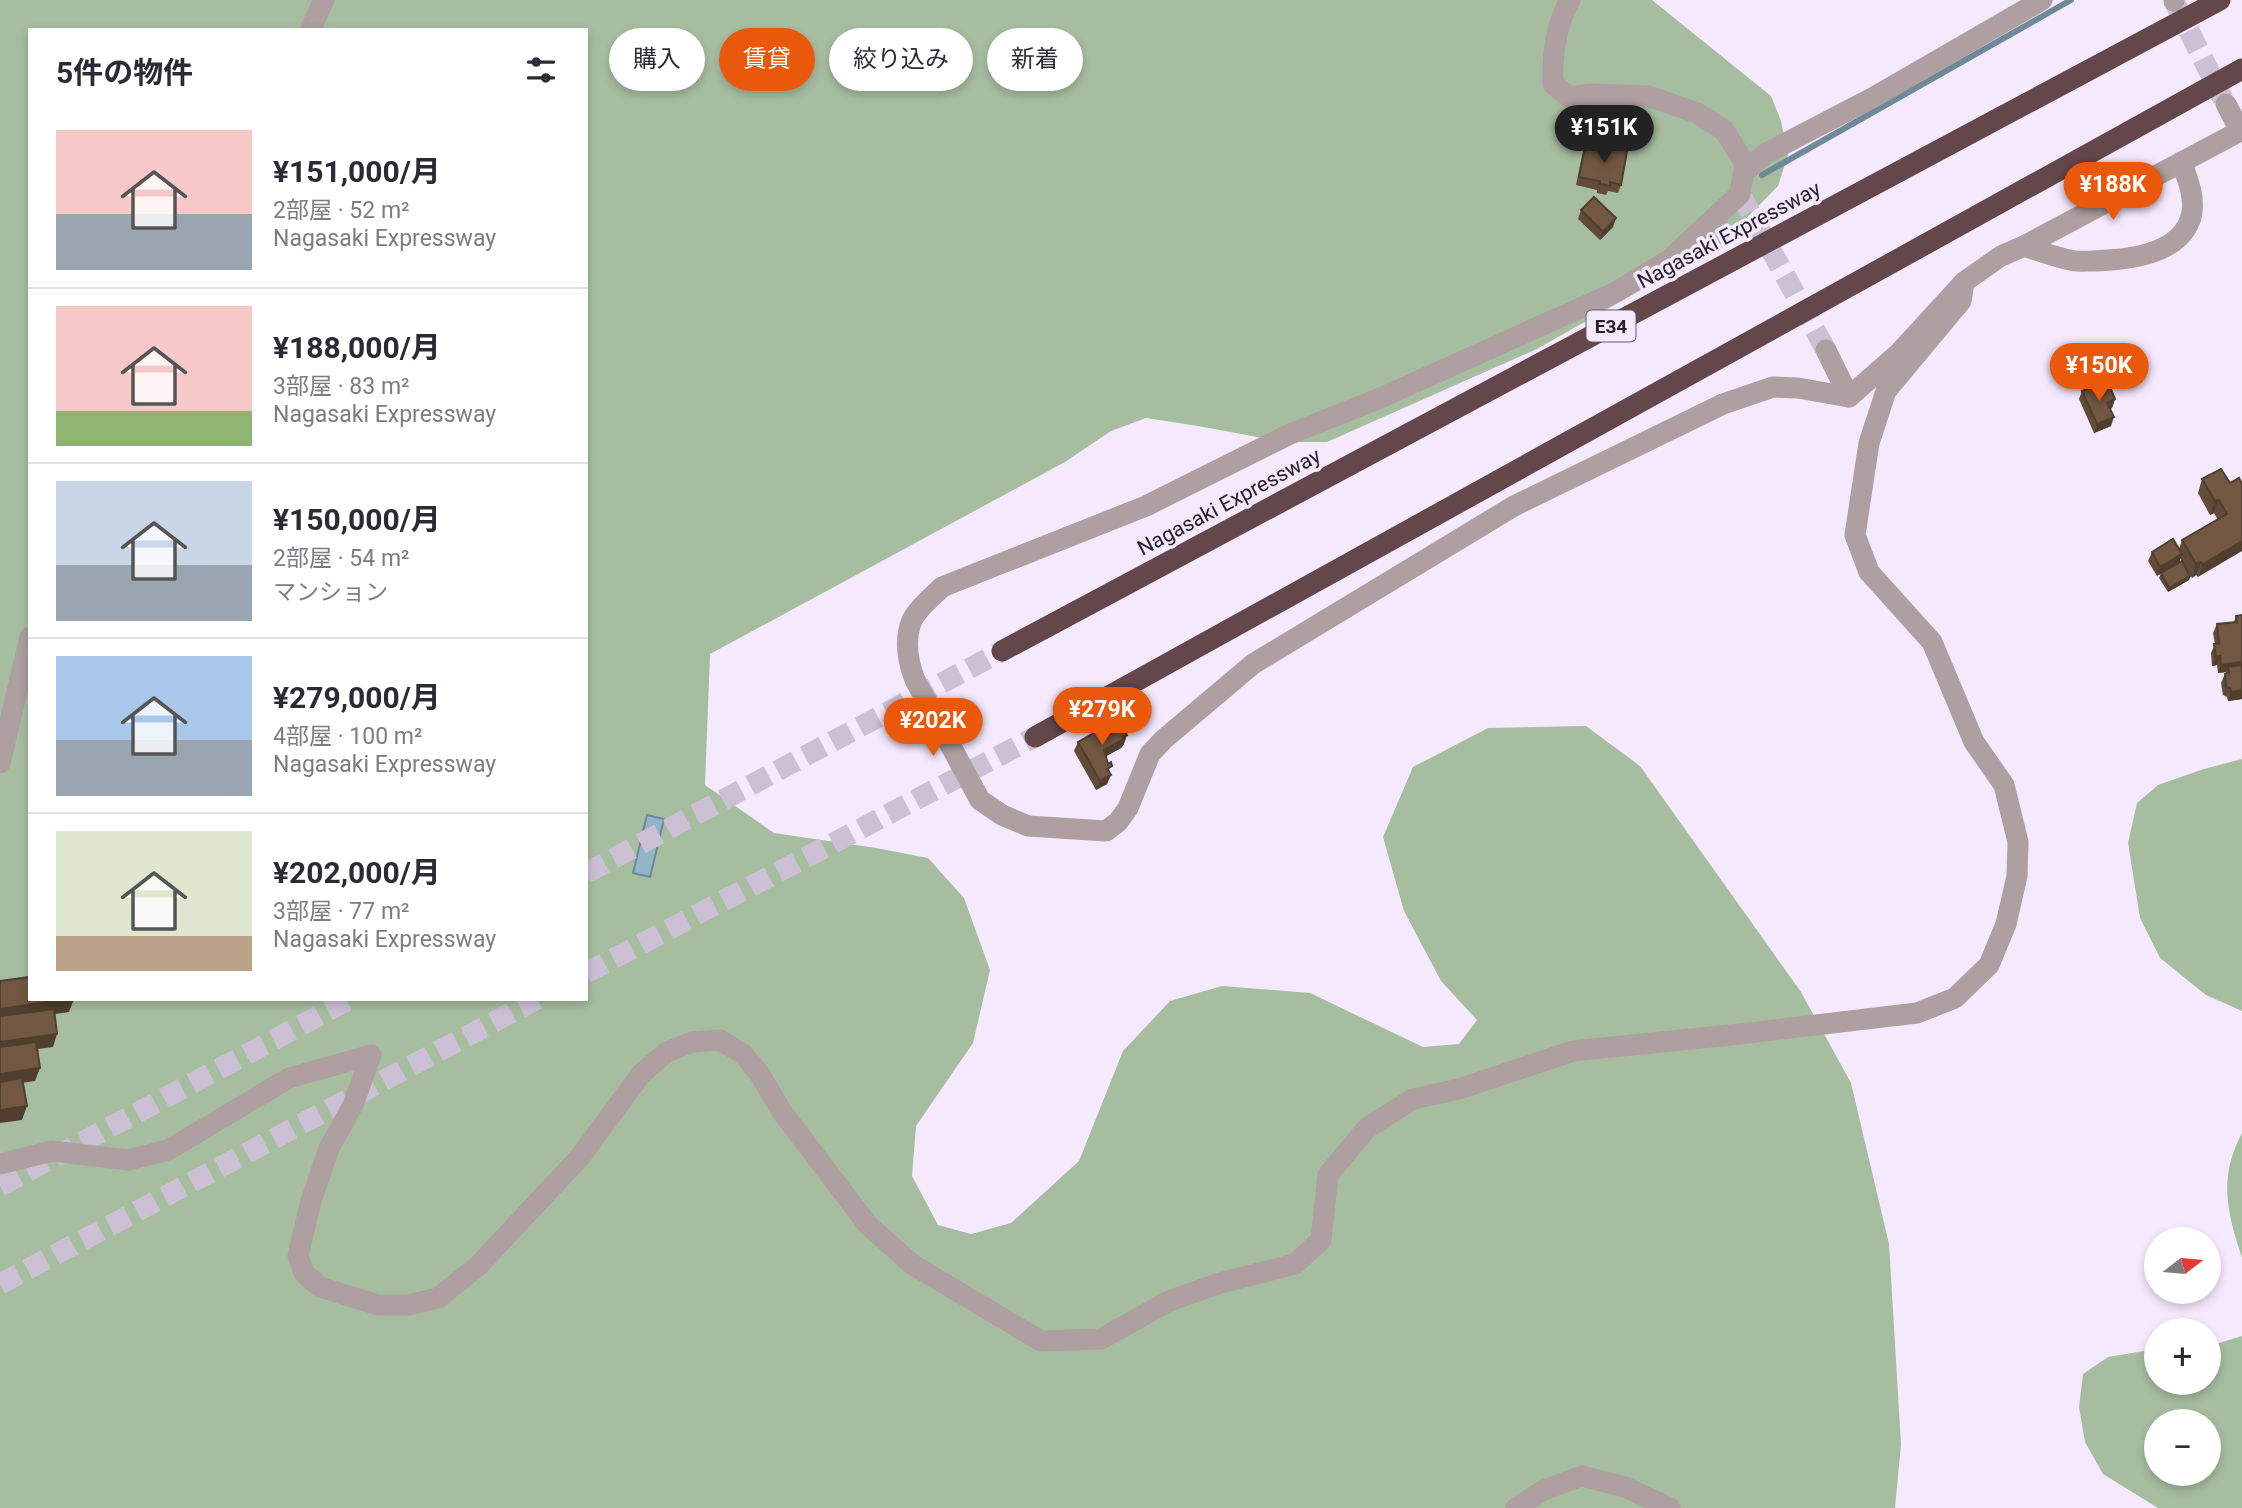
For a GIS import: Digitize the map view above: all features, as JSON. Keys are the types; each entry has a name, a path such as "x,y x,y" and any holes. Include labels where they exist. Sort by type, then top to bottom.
{"highway":[{"name":"Nagasaki Expressway","path":"1002,651 2220,0"},
{"path":"1035,737 2242,69"}],"street":[{"path":"311,28 324,0"},
{"path":"1570,0 1563,12 1552,59 1553,84 1569,97 1592,94 1648,96 1697,113 1724,130 1745,164 1741,194 1669,260 1616,292 1378,400 1290,434 1146,506 942,587 924,604 912,621 907,660 915,680 980,800 1002,815 1028,826 1106,831 1118,822 1128,808 1150,754 1253,664 1514,506 1723,404 1773,387 1798,388 1849,397"},
{"path":"1744,172 1765,154 1874,97 2042,0"},
{"path":"1849,397 1898,354 1964,282 2001,256 2241,131 2226,104"},
{"path":"2024,246 2072,261 2123,260 2153,252 2176,240 2190,221 2192,208 2190,184 2181,162"},
{"path":"0,1164 52,1151 128,1160 168,1150 289,1078 371,1055 353,1105 329,1149 311,1201 298,1256 304,1273 320,1287 378,1306 408,1305 438,1298 479,1265 580,1157 641,1074 667,1052 692,1042 720,1040 743,1054 759,1073 782,1112 868,1225 913,1265 1041,1341 1101,1339 1169,1301 1220,1283 1295,1264 1321,1240 1328,1175 1367,1128 1413,1099 1459,1089 1573,1051 1917,1013 1955,998 1989,965 2006,924 2017,876 2018,842 2004,785 1974,742 1933,642 1869,572 1855,535 1869,443 1886,391 1961,301 1964,282"},
{"path":"1825,350 1849,397"},
{"path":"0,763 28,646"},
{"path":"1516,1508 1545,1489 1582,1476 1625,1488 1670,1508"}],"green space":[{"path":"0,0 1652,0 1771,96 1781,121 1788,155 1778,186 1720,245 1537,349 1327,442 1284,442 1146,418 1111,431 1065,462 710,654 705,785 774,833 928,858 964,898 990,970 973,1043 916,1126 912,1176 938,1225 971,1234 1011,1223 1079,1161 1123,1051 1170,1001 1222,986 1310,993 1423,1047 1459,1044 1477,1020 1441,981 1404,911 1383,837 1413,767 1488,728 1586,726 1640,766 1801,992 1851,1083 1889,1244 1901,1444 1895,1508 0,1508"},
{"path":"2242,759 2242,1011 2206,995 2160,958 2140,918 2128,843 2137,803 2158,785"},
{"path":"2242,1133 2242,1258 2229,1210 2227,1180 2234,1149"},
{"path":"2242,1336 2242,1508 2158,1508 2103,1474 2085,1442 2079,1407 2083,1374 2108,1357 2144,1351 2144,1395 2221,1395 2221,1342"}],"water":[{"path":"647,815 664,819 650,877 633,873"}],"building":[{"path":"1585,147 1627,151 1621,185 1610,182 1610,186 1579,177"},
{"path":"1594,197 1616,218 1603,232 1581,210"},
{"path":"2098,384 2101,391 2110,387 2115,399 2107,403 2114,417 2097,424 2082,391"},
{"path":"2221,469 2230,483 2239,478 2242,484 2242,541 2203,564 2196,564 2182,540 2227,514 2219,500 2215,501 2202,479"},
{"path":"2173,539 2182,554 2160,567 2152,552"},
{"path":"2182,561 2190,576 2169,588 2161,573"},
{"path":"2242,615 2242,662 2221,665 2220,656 2216,657 2214,644 2219,644 2217,624 2237,622 2236,616"},
{"path":"2242,665 2242,690 2231,692 2230,688 2226,687 2225,674 2229,673 2228,667"},
{"path":"1118,719 1127,735 1104,750 1108,764 1111,762 1112,766 1107,769 1111,775 1100,781 1078,742"},
{"path":"28,977 28,1001 54,1001 0,1009 0,981"},
{"path":"54,1009 57,1034 0,1042 0,1016"},
{"path":"36,1042 40,1068 0,1074 0,1047"},
{"path":"22,1078 27,1106 0,1110 0,1082"}],"waterway":[{"path":"1762,175 2071,0"}],"tunnel":[{"path":"2175,3 2223,99"},
{"path":"1740,194 1826,350"},
{"path":"588,872 1002,651"},
{"path":"588,972 1035,737"},
{"path":"0,1186 346,1001"},
{"path":"0,1284 533,1001"}]}
